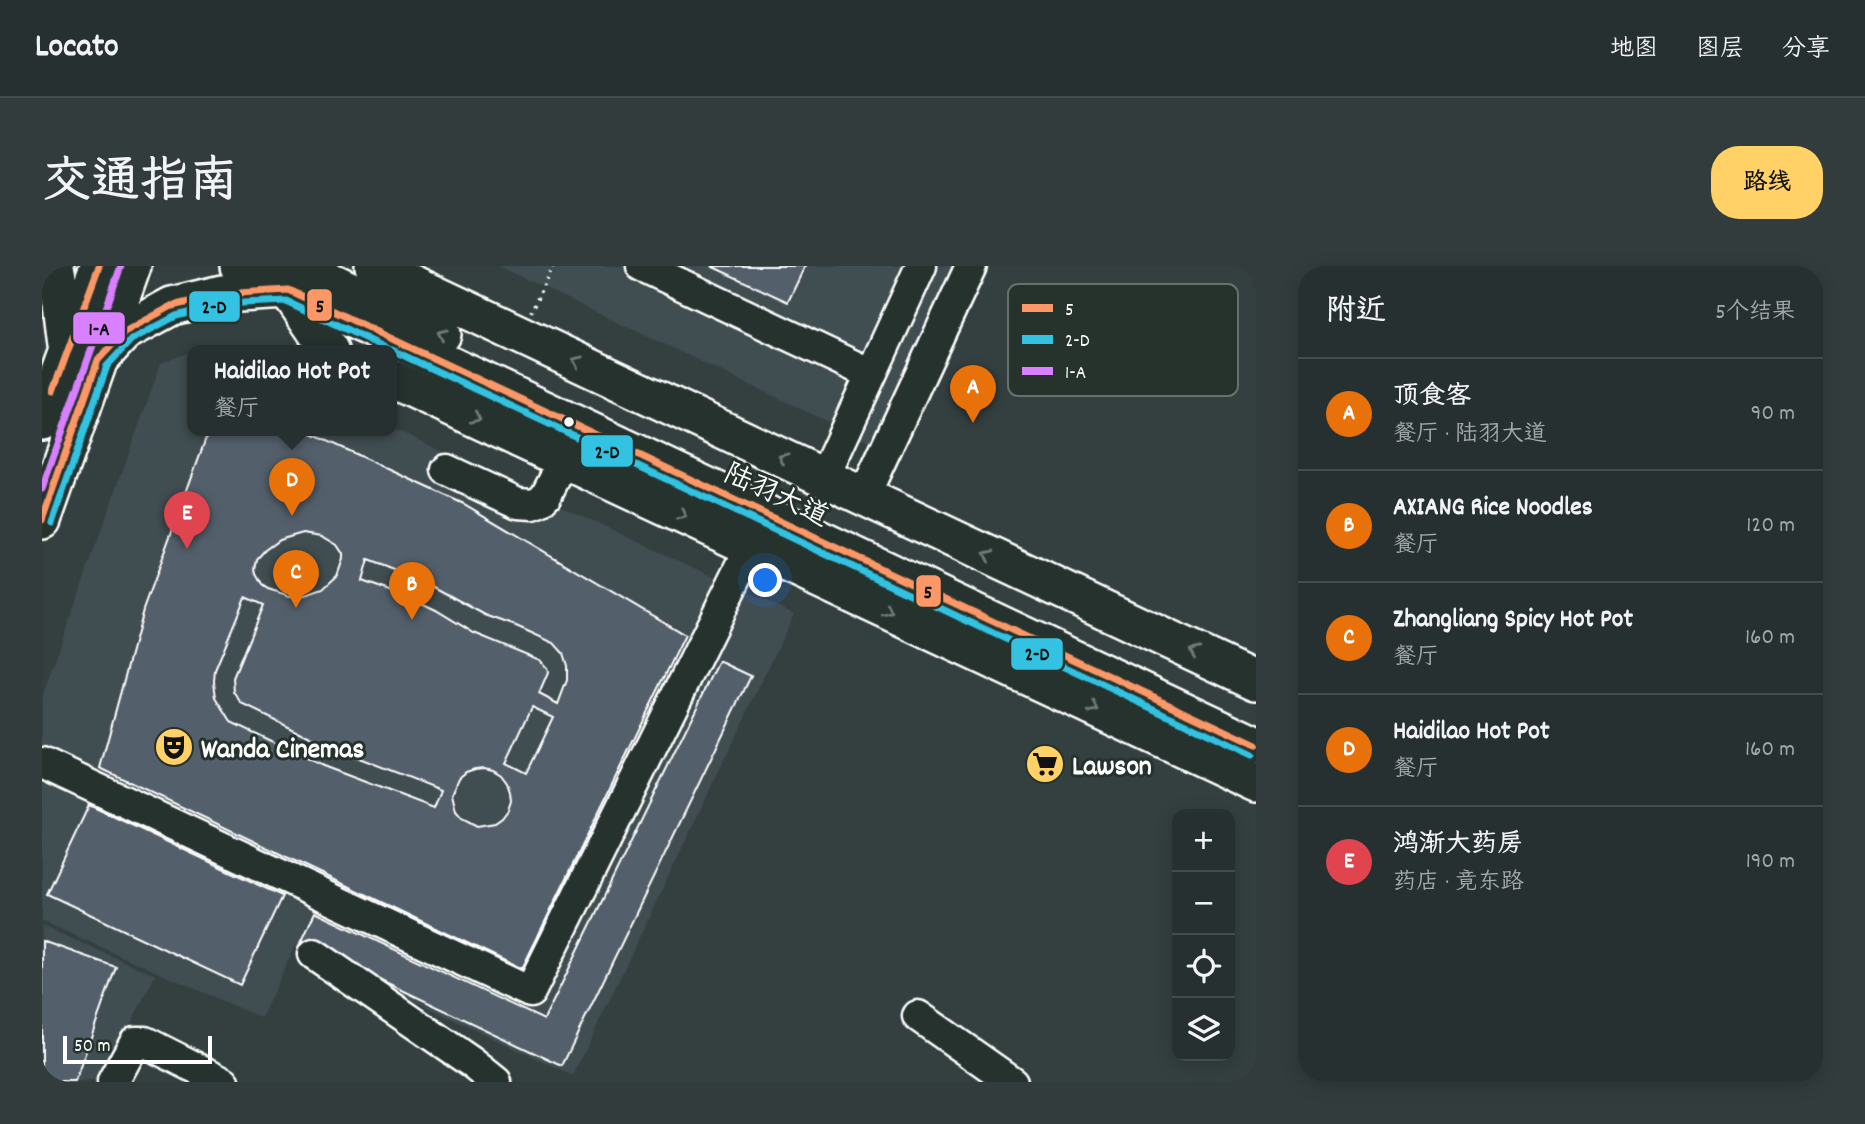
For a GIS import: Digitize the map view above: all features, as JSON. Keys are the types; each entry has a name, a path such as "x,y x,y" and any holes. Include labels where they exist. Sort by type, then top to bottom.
{"main road":[{"path":"55,266 62,304 83,356"},
{"path":"42,520 83,356 99,266"},
{"path":"42,421 83,356 132,266"},
{"name":"陆羽大道","path":"239,266 293,278 1256,720"},
{"path":"374,266 1256,681"},
{"path":"83,356 172,306 293,278 326,345"},
{"name":"陆羽大道","path":"293,278 1256,745"},
{"path":"397,381 1256,783"}],"street":[{"path":"642,266 871,374"},
{"path":"824,477 920,266"},
{"path":"864,496 971,266"},
{"path":"447,470 518,503 533,504 547,495 564,460"},
{"path":"42,763 530,992 751,547"},
{"path":"314,954 496,1082"},
{"path":"918,1016 1012,1082"},
{"path":"113,1082 135,1042 145,1042 224,1082"}],"path":[{"path":"520,335 553,266"}],"shaded area":[{"path":"498,266 956,266 875,444"},
{"path":"187,353 187,436 397,436 397,430 794,614 573,1076 296,945 261,1018 42,921 42,697 161,363"},
{"path":"42,926 155,975 102,1082 42,1082"}],"building":[{"path":"711,266 805,266 788,302"},
{"path":"316,436 464,504 685,635 522,969 100,768 143,610 206,438","holes":["303,533 322,536 337,545 343,554 337,576 323,589 306,595 290,596 262,585 255,569 257,559 279,540","368,560 423,581 485,615 554,643 563,653 567,666 567,680 558,704 539,694 548,673 540,660 474,633 413,599 362,581","245,597 263,605 233,678 234,692 242,704 331,747 441,790 434,808 323,766 231,722 216,698 215,670","532,707 553,717 526,773 506,763","475,769 493,770 507,783 511,801 508,810 495,823 477,826 462,818 456,811 452,794 459,778"]},
{"path":"719,661 751,676 562,1066 301,942 315,912 544,1020"},
{"path":"89,805 282,896 240,985 47,894"},
{"path":"42,941 116,967 75,1082 42,1082"}],"transit line":[{"name":"5","path":"53,391 99,266"},
{"name":"1-A","path":"42,489 121,266"},
{"name":"5","path":"42,520 98,360 124,332 172,306 222,294 288,290 1256,745"},
{"name":"2-D","path":"52,523 107,366 131,340 176,316 224,304 286,301 379,345"},
{"name":"2-D","path":"397,352 1252,755"}],"place":[{"name":"顶食客","path":"973,423"},
{"name":"Haidilao Hot Pot","path":"292,516"},
{"name":"鸿渐大药房","path":"187,549"},
{"name":"Zhangliang Spicy Hot Pot","path":"296,608"},
{"name":"AXIANG Rice Noodles","path":"412,620"},
{"name":"Wanda Cinemas","path":"174,747"},
{"name":"Lawson","path":"1045,764"}]}
